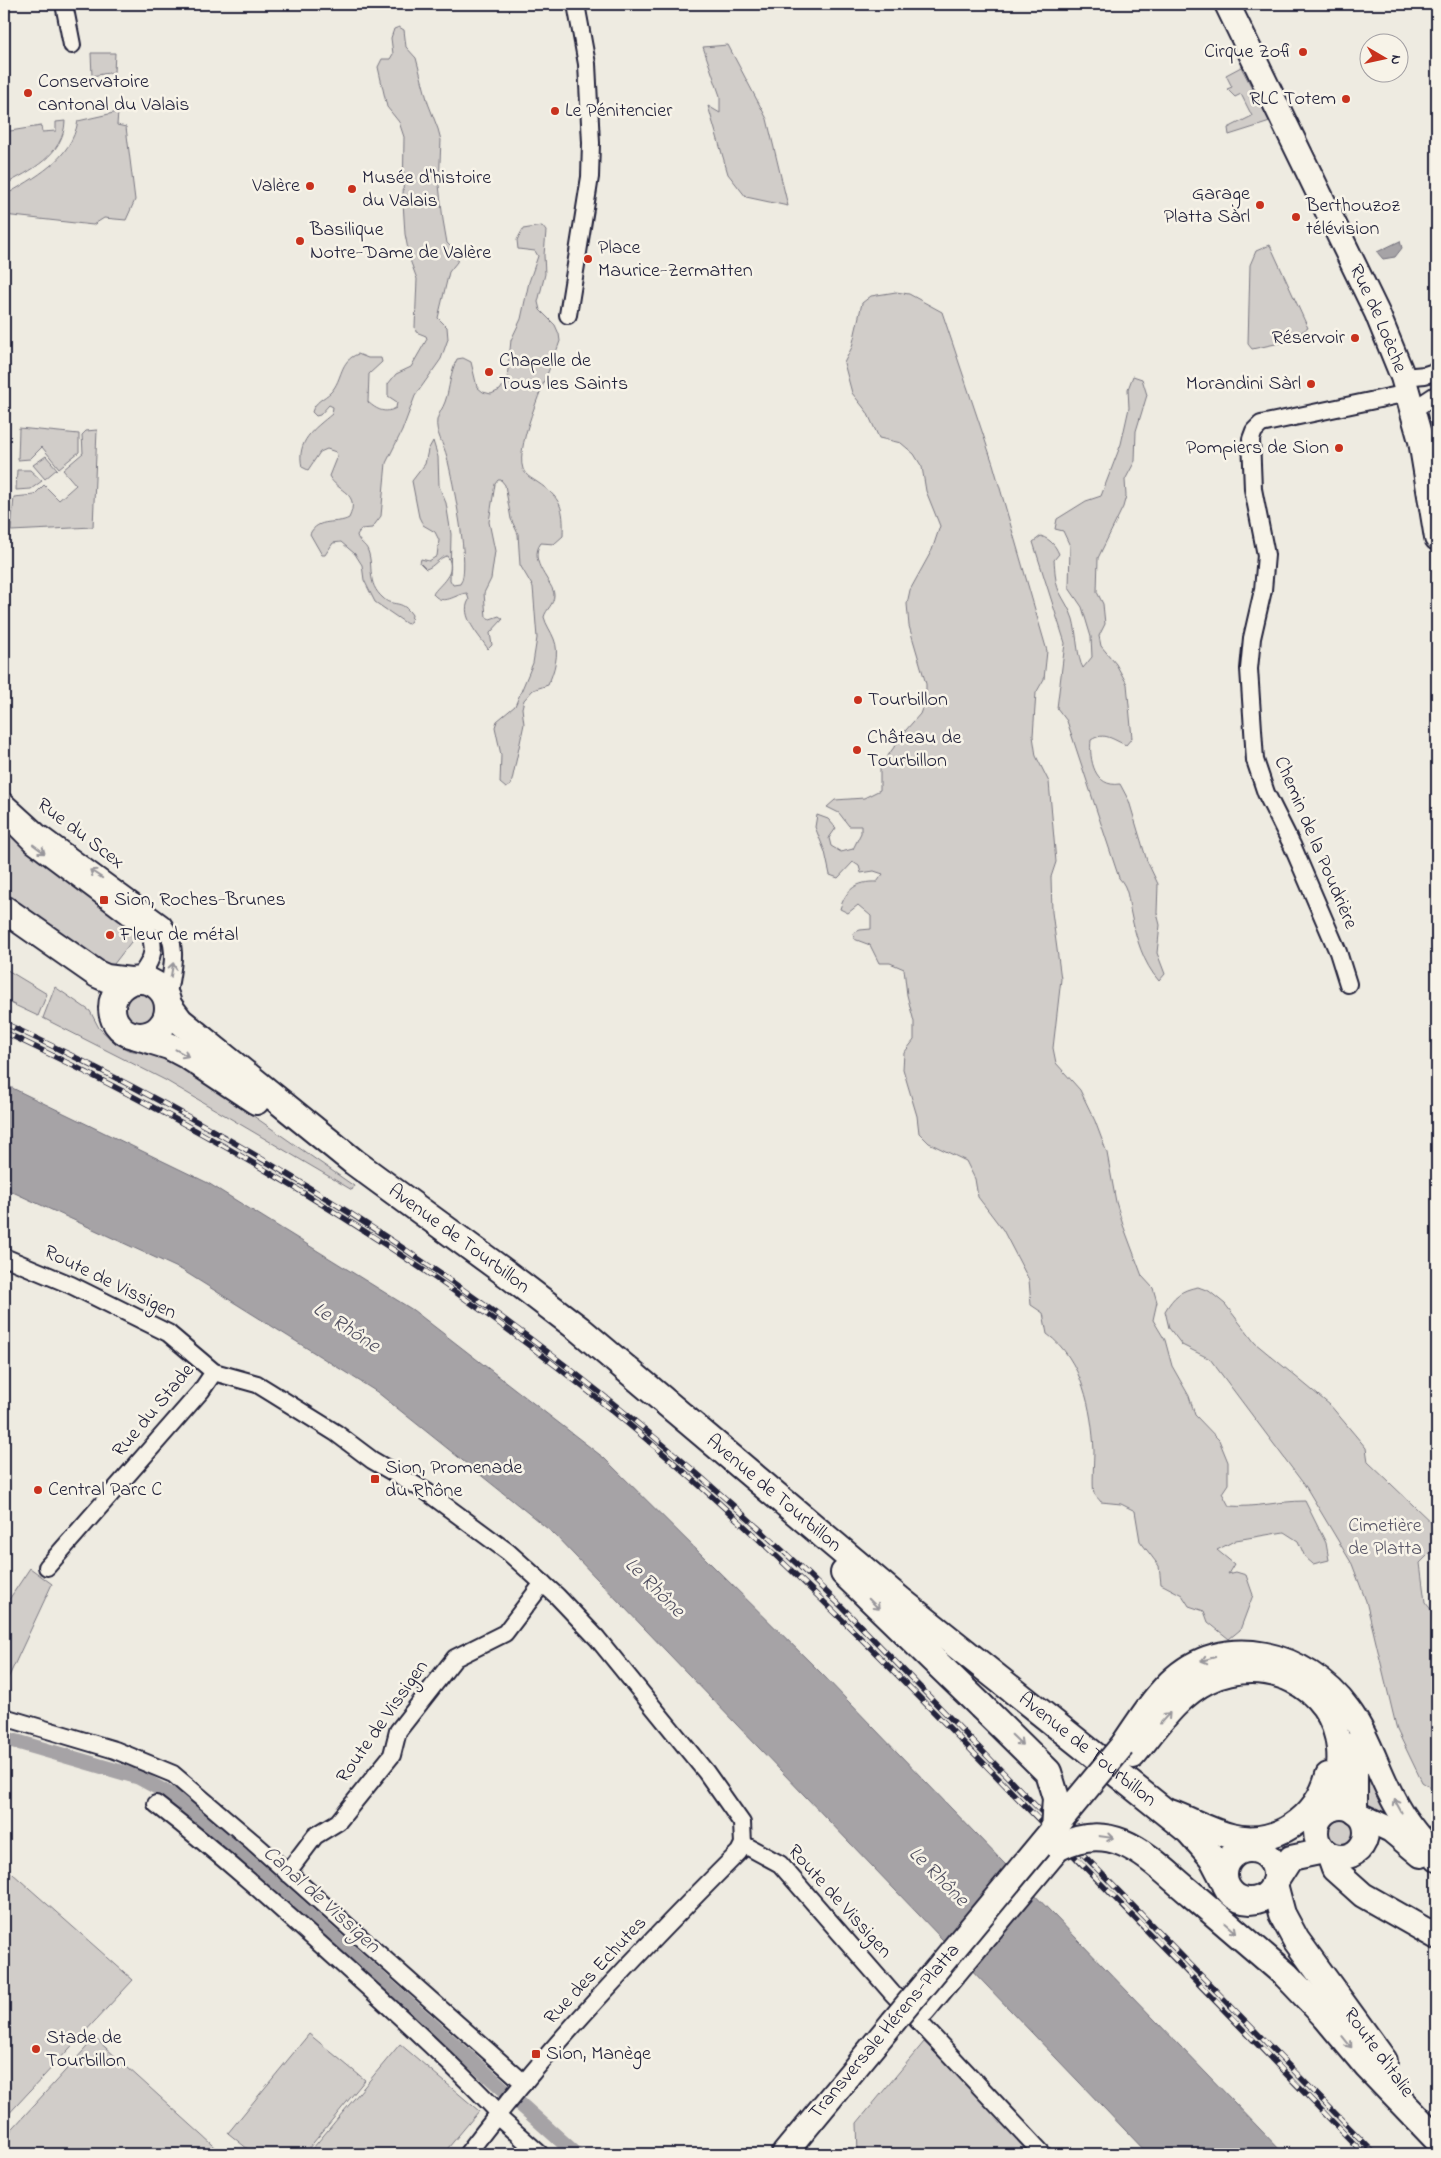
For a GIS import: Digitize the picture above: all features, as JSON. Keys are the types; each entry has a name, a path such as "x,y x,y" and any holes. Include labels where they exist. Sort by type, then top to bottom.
{"main road":[{"name":"Rue de Loèche","path":"1227,4 1377,313 1408,394 1428,472 1437,538"},
{"path":"4,909 97,974 106,978 149,982 157,986 167,1003 166,1018 158,1029 146,1035 137,1036 121,1029 94,993 80,980 4,927"},
{"path":"113,1018 114,998 120,988 134,981"},
{"name":"Avenue de Tourbillon","path":"167,1003 180,1021 354,1162 544,1302 907,1606 1188,1832 1212,1857 1232,1890"},
{"name":"Avenue de Tourbillon","path":"137,1036 169,1046 188,1056 232,1086 354,1162"},
{"path":"730,1456 876,1606 1048,1772 1056,1793 1056,1838 1075,1839 1093,1836 1120,1840 1135,1848 1286,1975 1326,2016 1367,2066 1437,2139"},
{"name":"Transversale Hérens-Platta","path":"1128,1751 1146,1711 1170,1682 1198,1662 1226,1654 1256,1652 1277,1656 1310,1672 1339,1698 1354,1719 1400,1811 1435,1867"},
{"name":"Transversale Hérens-Platta","path":"802,2154 899,2027 1128,1751 1183,1699 1207,1681 1234,1671 1257,1670 1277,1673 1290,1678 1310,1692 1328,1715 1339,1748 1338,1783 1325,1815"},
{"path":"1158,1808 1222,1834 1244,1838 1276,1834 1300,1821 1320,1797 1330,1767 1327,1728 1310,1692"},
{"path":"1339,1698 1353,1748 1357,1813 1366,1832 1359,1849 1362,1881 1386,1908"},
{"path":"1345,1808 1375,1821 1402,1838 1435,1867 1385,1843 1359,1849 1344,1857 1327,1853 1298,1855 1278,1877 1267,1895 1249,1902 1232,1890 1225,1868 1229,1859 1238,1852 1252,1850 1287,1839 1325,1815 1345,1808"},
{"path":"1325,1815 1316,1837 1327,1853 1334,1869 1342,1878 1363,1894 1437,1937"},
{"name":"Avenue de Tourbillon","path":"1188,1832 1218,1842 1252,1850"},
{"path":"1252,1850 1265,1854 1272,1861 1278,1877"},
{"name":"Route d'Italie","path":"1278,1877 1280,1909 1296,1940 1437,2134"},
{"name":"Route d'Italie","path":"1278,1877 1288,1912 1336,1996"},
{"name":"Route d'Italie","path":"1232,1890 1277,1923 1296,1940"},
{"name":"Transversale Hérens-Platta","path":"784,2154 899,2027"}],"street":[{"path":"64,4 72,45"},
{"path":"568,315 590,177 591,143 587,64 576,4"},
{"name":"Chemin de la Poudrière","path":"1348,984 1338,952 1318,910 1295,851 1266,793 1255,760 1249,669 1252,638 1264,590 1266,555 1253,489 1251,439 1254,431 1261,424 1408,394 1425,375 1437,371"},
{"path":"1408,394 1437,394"},
{"name":"Rue du Scex","path":"4,801 38,832 133,900 163,924 170,934 174,955 167,1003"},
{"name":"Rue du Scex","path":"4,816 32,844 148,931 153,943 153,950 148,965 134,981"},
{"name":"Route de Vissigen","path":"4,1257 71,1285 168,1333 214,1372 257,1384 296,1407 372,1460 427,1492 462,1517 543,1583 606,1648 706,1772 742,1823 742,1844 780,1864 892,1993 1043,2154"},
{"name":"Rue du Stade","path":"47,1567 201,1391 214,1372"},
{"name":"Route de Vissigen","path":"287,1873 315,1836 338,1822 392,1755 398,1731 454,1658 505,1633 543,1583"},
{"path":"4,1717 115,1750 169,1772 217,1810 522,2086"},
{"path":"156,1804 205,1842 335,1956 430,2045 540,2154"},
{"name":"Rue des Echutes","path":"467,2154 498,2114 593,2002 739,1852 742,1844"}],"green space":[{"path":"399,27 404,30 406,47 416,58 428,103 441,140 439,185 443,220 447,243 456,252 458,257 457,262 449,272 438,318 447,327 448,339 441,359 415,396 402,431 386,463 381,516 372,528 361,529 357,535 366,547 370,557 374,587 387,601 401,605 408,610 412,615 411,621 407,624 375,602 364,580 362,565 355,554 341,542 333,543 325,555 322,555 310,534 318,525 349,518 352,503 347,494 329,476 337,456 336,452 327,449 320,452 308,470 302,467 301,458 304,443 308,436 332,414 333,407 329,405 320,415 316,416 312,412 313,408 335,387 347,361 358,354 368,358 381,358 382,362 369,374 368,402 381,410 392,410 396,408 397,402 388,396 388,384 396,374 411,367 427,339 426,336 416,332 415,327 417,279 410,260 405,234 403,202 404,137 399,122 387,107 378,67 382,59 390,59 393,54 391,38 394,29"},
{"path":"728,45 767,119 788,206 746,197 728,174 708,106 720,113 720,96 703,47"},
{"path":"91,53 115,53 114,72 92,76"},
{"path":"1241,67 1270,122 1229,135 1228,128 1252,116 1241,94 1235,97 1227,89 1232,87 1226,75"},
{"path":"118,112 117,125 126,127 135,200 126,220 104,218 93,225 4,215 4,196 39,174 60,157 74,135 78,121"},
{"path":"65,121 59,143 52,152 34,168 4,185 4,132 41,126 42,132 56,131 56,122"},
{"path":"542,226 546,231 545,274 538,302 540,310 555,325 560,341 528,425 522,457 523,469 529,477 556,498 562,510 563,536 554,544 541,543 537,557 554,595 553,602 544,617 556,644 556,656 548,685 533,690 524,700 522,708 524,724 511,785 506,788 500,783 501,755 495,727 497,721 515,706 533,663 537,638 533,587 520,565 518,534 511,519 505,485 501,480 498,480 495,484 489,522 495,551 491,579 484,593 486,617 490,619 499,616 503,619 490,633 492,645 488,649 469,619 467,613 469,600 467,593 445,600 437,598 433,594 446,578 450,569 450,580 453,585 460,584 464,561 460,523 447,457 437,429 438,418 445,402 457,359 463,358 471,362 477,387 483,392 491,394 500,390 507,379 511,340 521,319 529,282 538,256 535,251 518,249 517,240 523,229"},
{"path":"1270,245 1308,328 1285,342 1252,349 1248,344 1250,265 1256,251"},
{"path":"896,292 909,294 942,312 993,464 1047,651 1044,679 1036,693 1033,736 1036,756 1049,782 1056,862 1051,877 1052,912 1061,979 1053,1048 1056,1063 1080,1090 1095,1121 1107,1153 1116,1202 1123,1225 1142,1276 1153,1288 1157,1302 1153,1320 1165,1340 1172,1366 1189,1396 1195,1415 1219,1440 1228,1462 1228,1484 1222,1493 1229,1506 1305,1501 1326,1543 1329,1560 1313,1564 1305,1557 1298,1541 1284,1532 1236,1540 1217,1550 1234,1564 1228,1574 1236,1572 1246,1575 1253,1595 1240,1630 1229,1639 1208,1622 1204,1611 1189,1606 1182,1595 1161,1584 1159,1566 1140,1541 1135,1511 1121,1504 1101,1502 1095,1494 1093,1490 1094,1451 1091,1419 1083,1386 1077,1371 1069,1357 1047,1334 1043,1313 1031,1305 1029,1280 1003,1230 978,1197 975,1179 966,1161 929,1143 919,1133 917,1116 903,1069 904,1053 914,1040 914,1022 907,995 904,969 890,963 879,963 870,945 854,939 853,933 871,929 871,916 858,905 848,913 840,909 849,891 864,883 877,882 883,874 874,871 861,873 859,866 853,862 838,878 830,875 825,852 815,827 817,815 828,819 836,828 829,838 831,846 841,852 853,849 861,833 861,826 849,826 839,813 827,807 835,800 864,798 880,790 880,767 906,730 920,714 926,698 926,684 909,626 907,604 910,590 932,550 940,526 926,491 922,467 914,454 901,443 879,438 867,412 852,393 844,363 852,347 862,303 871,296"},
{"path":"1133,376 1142,379 1147,395 1136,431 1135,461 1125,480 1126,496 1123,507 1098,558 1097,592 1103,604 1105,624 1099,636 1101,646 1116,664 1127,684 1132,738 1126,745 1109,737 1096,737 1091,740 1091,755 1092,763 1099,777 1111,784 1120,784 1129,801 1147,861 1158,884 1157,913 1160,925 1157,953 1165,974 1159,981 1153,974 1141,950 1126,890 1119,878 1067,721 1057,708 1065,643 1033,542 1041,536 1052,543 1059,554 1054,560 1055,576 1059,591 1073,619 1079,658 1083,668 1092,657 1091,637 1082,607 1069,588 1070,546 1063,531 1055,529 1057,519 1086,501 1101,496 1121,444 1129,408 1128,389"},
{"path":"19,428 79,434 79,452 59,468 42,447 30,459 18,460"},
{"path":"97,430 93,527 11,531 14,497 34,495 44,485 59,500 76,485 63,470 83,453 82,435 86,431"},
{"path":"433,441 438,457 439,486 446,503 451,534 450,565 447,556 426,569 420,563 421,559 429,561 437,556 439,540 435,532 423,525 419,517 412,481 425,464 428,450"},
{"path":"46,456 57,469 45,479 33,465"},
{"path":"17,470 30,470 42,481 31,489 16,490"},
{"path":"4,830 138,933 110,969 4,893"},
{"path":"4,968 47,994 38,1016 4,1000"},
{"path":"55,987 90,1011 99,1028 115,1043 128,1050 170,1058 354,1186 352,1190 165,1080 43,1018"},
{"path":"141,993 147,994 152,998 156,1003 156,1015 152,1020 147,1024 141,1025 135,1024 130,1020 126,1015 125,1009 126,1003 130,998 135,994"},
{"name":"Cimetière de Platta","path":"1198,1287 1209,1291 1225,1304 1255,1343 1330,1405 1366,1448 1368,1462 1437,1528 1437,1546 1420,1563 1425,1602 1437,1617 1437,1792 1422,1782 1397,1730 1366,1601 1352,1564 1306,1487 1210,1359 1182,1345 1169,1328 1165,1311 1168,1306 1182,1292"},
{"path":"30,1568 52,1584 4,1687 4,1607"},
{"path":"1363,1752 1396,1826 1366,1805"},
{"path":"1343,1814 1354,1823 1355,1831 1346,1848 1342,1849 1335,1847 1329,1842 1325,1830 1333,1817"},
{"name":"Stade de Tourbillon","path":"4,1866 133,1980 4,2119"},
{"path":"309,2034 365,2080 304,2154 254,2154 228,2133"},
{"path":"95,2038 223,2154 4,2154 4,2138"},
{"path":"924,2042 1039,2154 858,2154 857,2123"},
{"path":"400,2044 479,2111 443,2154 308,2154"}],"water":[{"path":"1400,241 1402,248 1395,257 1383,259 1377,252"},
{"name":"Le Rhône","path":"4,1084 208,1183 413,1310 604,1458 822,1674 1284,2154 1148,2154 553,1533 377,1392 182,1270 4,1188"}],"waterway":[{"name":"Canal de Vissigen","path":"4,1738 138,1777 173,1796 576,2154"}],"railway":[{"path":"4,1023 121,1080 233,1142 342,1208 448,1279 551,1354 650,1434 747,1518 842,1607 1375,2154"},
{"path":"4,1032 84,1071 163,1113 241,1156 318,1202 467,1300 609,1408 712,1497 860,1637 1364,2154"}],"place":[{"name":"Cirque Zofi","path":"1303,52"},
{"name":"Conservatoire cantonal du Valais","path":"28,93"},
{"name":"RLC Totem","path":"1346,99"},
{"name":"Le Pénitencier","path":"555,111"},
{"name":"Valère","path":"310,186"},
{"name":"Musée d'histoire du Valais","path":"352,189"},
{"name":"Garage Platta Sàrl","path":"1260,205"},
{"name":"Berthouzoz télévision","path":"1296,217"},
{"name":"Basilique Notre-Dame de Valère","path":"300,241"},
{"name":"Place Maurice-Zermatten","path":"588,259"},
{"name":"Réservoir","path":"1355,338"},
{"name":"Chapelle de Tous les Saints","path":"489,372"},
{"name":"Morandini Sàrl","path":"1311,384"},
{"name":"Pompiers de Sion","path":"1339,448"},
{"name":"Tourbillon","path":"858,700"},
{"name":"Château de Tourbillon","path":"857,750"},
{"name":"Sion, Roches-Brunes","path":"104,900"},
{"name":"Fleur de métal","path":"110,935"},
{"name":"Sion, Promenade du Rhône","path":"375,1479"},
{"name":"Central Parc C","path":"38,1490"},
{"name":"Stade de Tourbillon","path":"36,2049"},
{"name":"Sion, Manège","path":"536,2054"}]}
